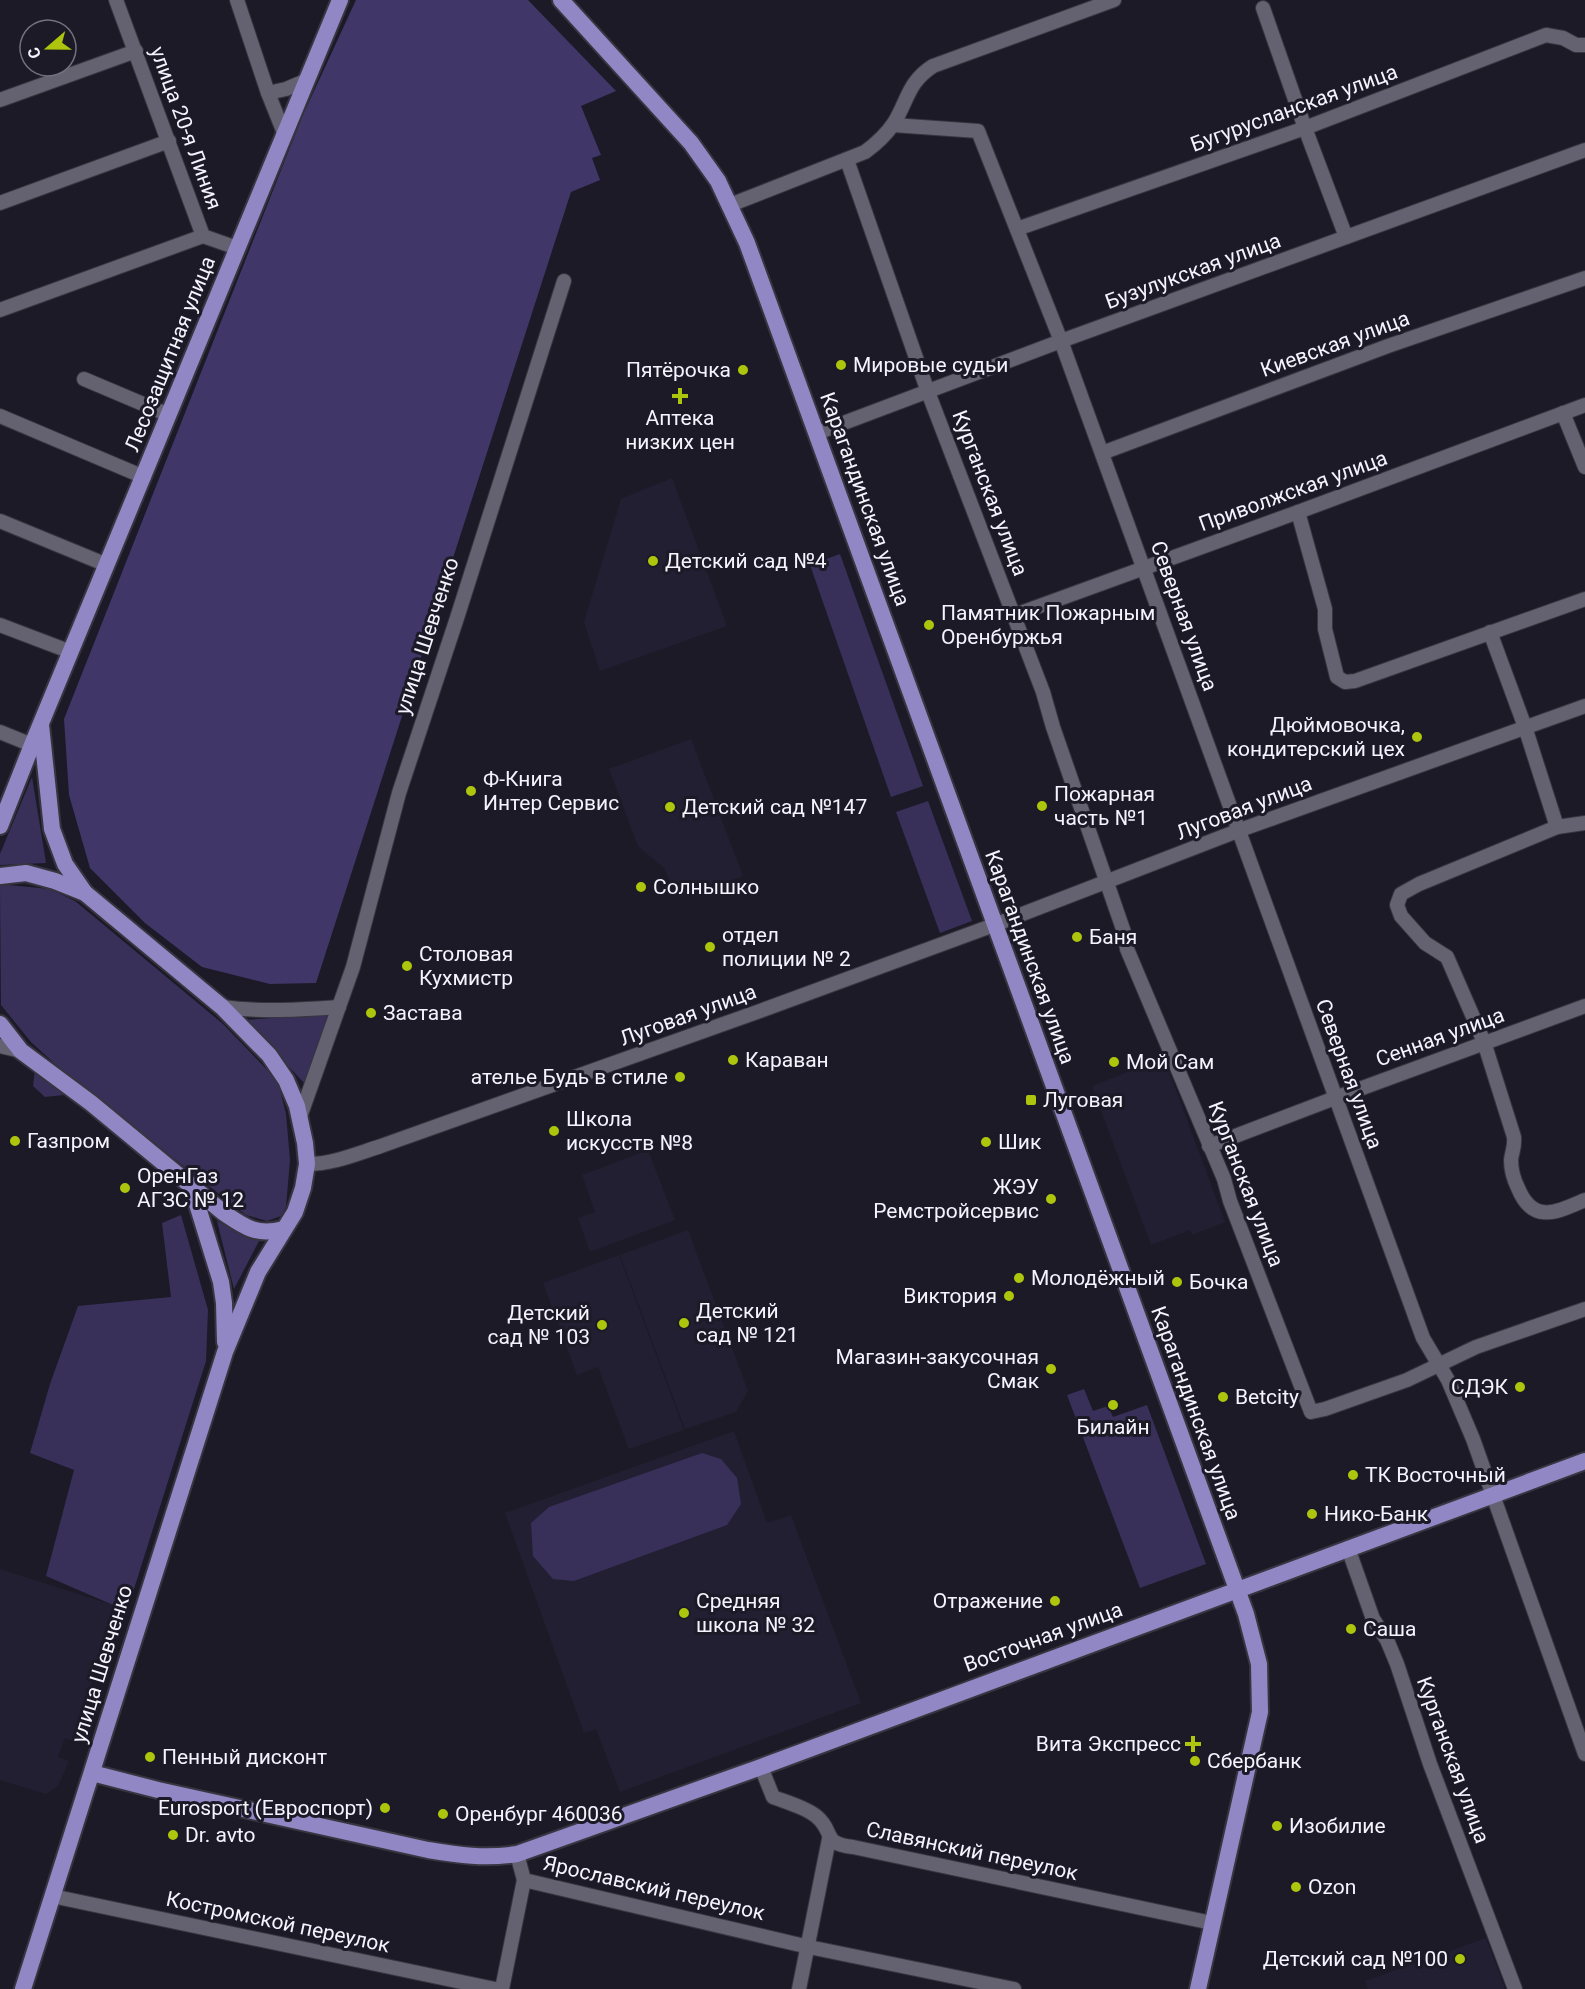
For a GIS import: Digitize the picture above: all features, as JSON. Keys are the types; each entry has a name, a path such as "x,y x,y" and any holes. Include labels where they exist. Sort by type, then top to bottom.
{"main road":[{"name":"Лесозащитная улица","path":"0,826 340,0"},
{"name":"Карагандинская улица","path":"561,0 692,143 718,181 747,243 1238,1589 1259,1664 1260,1712 1198,1989"},
{"name":"Лесозащитная улица","path":"41,724 52,828 65,864 85,892"},
{"path":"0,876 26,873 85,892 222,1007 280,1069 300,1117 307,1164"},
{"path":"0,1024 21,1051 91,1103 230,1218 250,1229 265,1232 284,1229"},
{"name":"улица Шевченко","path":"23,1989 225,1352 248,1293 295,1212 307,1164"},
{"name":"улица Шевченко","path":"192,1188 221,1282 225,1352"},
{"name":"Восточная улица","path":"516,1854 761,1767 1585,1461"},
{"name":"Ярославский переулок","path":"92,1773 428,1850 470,1857 494,1858 516,1854"}],"street":[{"name":"улица 20-я Линия","path":"116,0 203,236 237,248"},
{"path":"237,0 284,133"},
{"path":"730,205 865,152 881,140 893,125 919,74 933,66 1114,0"},
{"path":"1263,8 1346,237"},
{"name":"Бугурусланская улица","path":"1017,229 1305,128 1546,35 1563,38 1575,45 1585,45"},
{"path":"0,100 136,51"},
{"path":"268,93 286,90 305,81"},
{"name":"Северная улица","path":"893,125 978,131 1061,341 1423,1338 1456,1397 1585,1754"},
{"path":"0,203 169,141"},
{"name":"Бузулукская улица","path":"817,433 1061,341 1585,150"},
{"name":"Курганская улица","path":"847,160 928,392 1043,692 1128,949 1224,1179 1230,1201 1311,1412 1387,1387 1439,1366"},
{"path":"0,310 203,236"},
{"name":"Киевская улица","path":"1102,453 1388,346 1585,278"},
{"name":"улица Шевченко","path":"300,1117 353,967 399,793 564,281"},
{"path":"84,379 169,415"},
{"name":"Приволжская улица","path":"1015,615 1585,405"},
{"path":"1563,413 1585,467"},
{"path":"0,416 144,477"},
{"path":"1298,512 1325,609 1325,628 1337,677 1346,682 1355,681 1585,599"},
{"path":"0,521 107,565"},
{"path":"0,625 71,652"},
{"path":"1490,632 1525,727 1557,827"},
{"name":"Луговая улица","path":"307,1164 322,1164 381,1146 734,1021 1106,883 1240,830 1585,706"},
{"path":"0,732 32,745"},
{"path":"1585,823 1557,827 1419,884 1401,894 1397,905 1401,916 1425,943 1447,957 1484,1042 1514,1137 1515,1147 1511,1159 1514,1180 1523,1200 1533,1210 1543,1213 1585,1200"},
{"path":"222,1007 249,1011 273,1011 339,1006"},
{"name":"Сенная улица","path":"1209,1146 1585,1006"},
{"path":"0,1046 21,1051"},
{"path":"1439,1366 1476,1347 1585,1309"},
{"name":"Курганская улица","path":"1348,1548 1373,1619 1387,1640 1430,1764 1515,1989"},
{"path":"761,1767 773,1797 814,1814 824,1823 829,1839 800,1989"},
{"name":"Славянский переулок","path":"829,1839 840,1846 864,1849 1212,1923"},
{"name":"Ярославский переулок","path":"516,1854 524,1881 809,1947 1014,1989"},
{"path":"502,1989 524,1881"},
{"name":"Костромской переулок","path":"52,1896 495,1989"}],"shaded area":[{"path":"356,0 528,0 616,91 581,106 601,155 592,158 600,180 571,192 316,983 270,984 202,967 145,923 90,868 69,795 64,719 302,117"},
{"name":"Детский сад №4","path":"672,478 727,626 600,671 584,622 621,499"},
{"path":"840,554 923,786 891,797 810,565"},
{"name":"Детский сад №147","path":"691,739 743,876 677,898 664,868 638,846 609,769"},
{"path":"32,777 46,863 0,865 0,854"},
{"path":"928,801 972,921 940,933 896,812"},
{"path":"0,886 50,889 75,901 223,1024 272,1075 279,1086 286,1114 290,1160 286,1207 281,1216 267,1221 246,1215 67,1075 31,1042 1,1005"},
{"path":"329,1014 305,1084 245,1020"},
{"path":"1164,1058 1225,1222 1192,1235 1190,1230 1151,1245 1092,1086"},
{"path":"35,1070 64,1095 45,1097 33,1086"},
{"path":"648,1150 675,1220 590,1252 578,1218 595,1212 582,1175"},
{"path":"181,1215 208,1310 206,1361 127,1611 46,1576 74,1470 30,1453 50,1384 78,1306 171,1297 162,1223"},
{"path":"217,1221 259,1241 234,1289"},
{"name":"Детский сад № 121","path":"688,1230 748,1391 736,1412 685,1429 620,1255"},
{"name":"Детский сад № 103","path":"619,1255 684,1430 629,1449 598,1367 577,1375 543,1283"},
{"path":"1084,1389 1093,1411 1108,1406 1113,1417 1147,1405 1206,1564 1140,1588 1067,1395"},
{"name":"Средняя школа № 32","path":"734,1431 767,1523 791,1515 861,1703 620,1792 596,1729 584,1733 505,1513"},
{"path":"702,1453 721,1459 737,1478 741,1504 727,1525 574,1581 553,1579 533,1556 531,1523 549,1507"},
{"path":"0,1569 116,1606 73,1741 65,1738 58,1757 69,1761 58,1786 46,1794 0,1780"},
{"name":"Детский сад №100","path":"1486,1938 1505,1989 1368,1989 1365,1981"}],"place":[{"name":"Мировые судьи","path":"841,365"},
{"name":"Пятёрочка","path":"743,370"},
{"name":"Аптека низких цен","path":"680,396"},
{"name":"Детский сад №4","path":"653,561"},
{"name":"Памятник Пожарным Оренбуржья","path":"929,625"},
{"name":"Дюймовочка, кондитерский цех","path":"1417,737"},
{"name":"Ф-Книга Интер Сервис","path":"471,791"},
{"name":"Пожарная часть №1","path":"1042,806"},
{"name":"Детский сад №147","path":"670,807"},
{"name":"Солнышко","path":"641,887"},
{"name":"Баня","path":"1077,937"},
{"name":"отдел полиции № 2","path":"710,947"},
{"name":"Столовая Кухмистр","path":"407,966"},
{"name":"Застава","path":"371,1013"},
{"name":"Караван","path":"733,1060"},
{"name":"Мой Cам","path":"1114,1062"},
{"name":"ателье Будь в стиле","path":"680,1077"},
{"name":"Луговая","path":"1031,1100"},
{"name":"Школа искусств №8","path":"554,1131"},
{"name":"Газпром","path":"15,1141"},
{"name":"Шик","path":"986,1142"},
{"name":"ОренГаз АГЗС № 12","path":"125,1188"},
{"name":"ЖЭУ Ремстройсервис","path":"1051,1199"},
{"name":"Молодёжный","path":"1019,1278"},
{"name":"Бочка","path":"1177,1282"},
{"name":"Виктория","path":"1009,1296"},
{"name":"Детский сад № 121","path":"684,1323"},
{"name":"Детский сад № 103","path":"602,1325"},
{"name":"Магазин-закусочная Смак","path":"1051,1369"},
{"name":"СДЭК","path":"1520,1387"},
{"name":"Betcity","path":"1223,1397"},
{"name":"Билайн","path":"1113,1405"},
{"name":"ТК Восточный","path":"1353,1475"},
{"name":"Нико-Банк","path":"1312,1514"},
{"name":"Отражение","path":"1055,1601"},
{"name":"Средняя школа № 32","path":"684,1613"},
{"name":"Саша","path":"1351,1629"},
{"name":"Вита Экспресс","path":"1193,1744"},
{"name":"Пенный дисконт","path":"150,1757"},
{"name":"Сбербанк","path":"1195,1761"},
{"name":"Eurosport (Евроспорт)","path":"385,1808"},
{"name":"Оренбург 460036","path":"443,1814"},
{"name":"Изобилие","path":"1277,1826"},
{"name":"Dr. avto","path":"173,1835"},
{"name":"Ozon","path":"1296,1887"},
{"name":"Детский сад №100","path":"1460,1959"}]}
